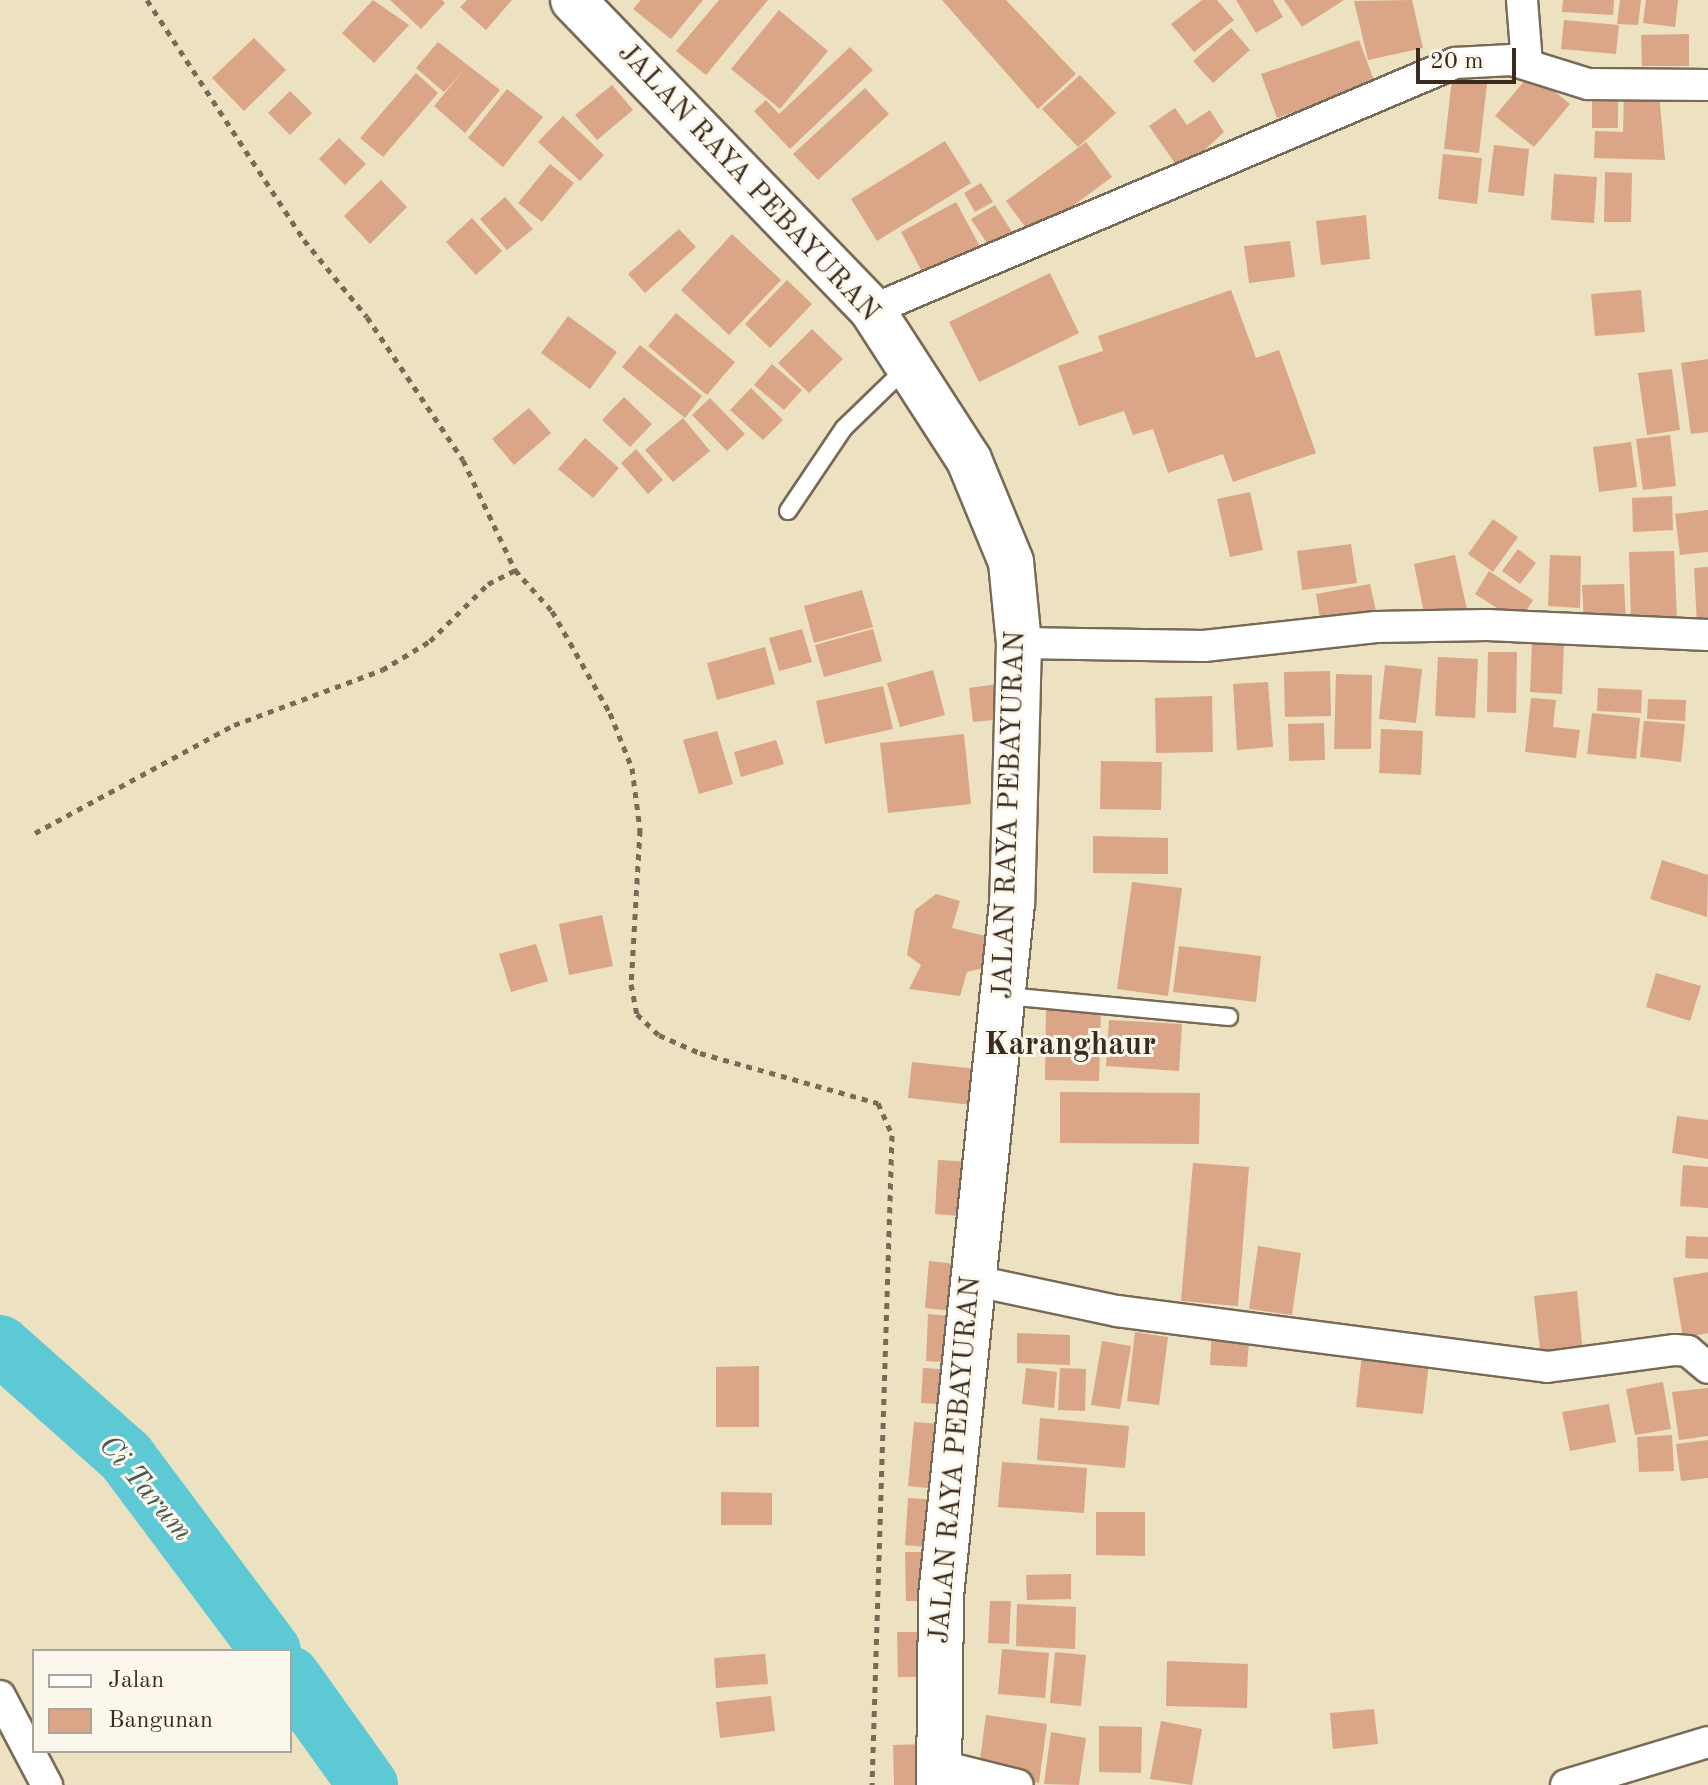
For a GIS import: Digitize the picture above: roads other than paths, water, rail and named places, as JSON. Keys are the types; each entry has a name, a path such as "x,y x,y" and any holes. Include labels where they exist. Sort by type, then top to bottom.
{"main road":[{"name":"JALAN RAYA PEBAYURAN","path":"573,0 872,310 910,364 996,517 1011,562 1019,643 1006,996 971,1280 941,1596 938,1775"}],"street":[{"path":"1522,0 1527,63"},
{"path":"872,310 1455,63 1527,63 1588,84 1708,85"},
{"path":"1019,643 1204,646 1376,627 1487,625 1708,635"},
{"path":"971,1280 1117,1311 1547,1367 1675,1350 1688,1351 1708,1368"},
{"path":"0,1696 47,1785"},
{"path":"1566,1785 1708,1742"},
{"path":"938,1775 1018,1785"}],"lane":[{"path":"788,511 844,428 910,364"},
{"path":"1006,996 1229,1017"}],"waterway":[{"name":"Ci Tarum","path":"0,1345 126,1457 270,1649"},
{"name":"Ci Tarum","path":"292,1679 368,1785"}],"district":[{"name":"Karanghaur","path":"1070,1046"}]}
